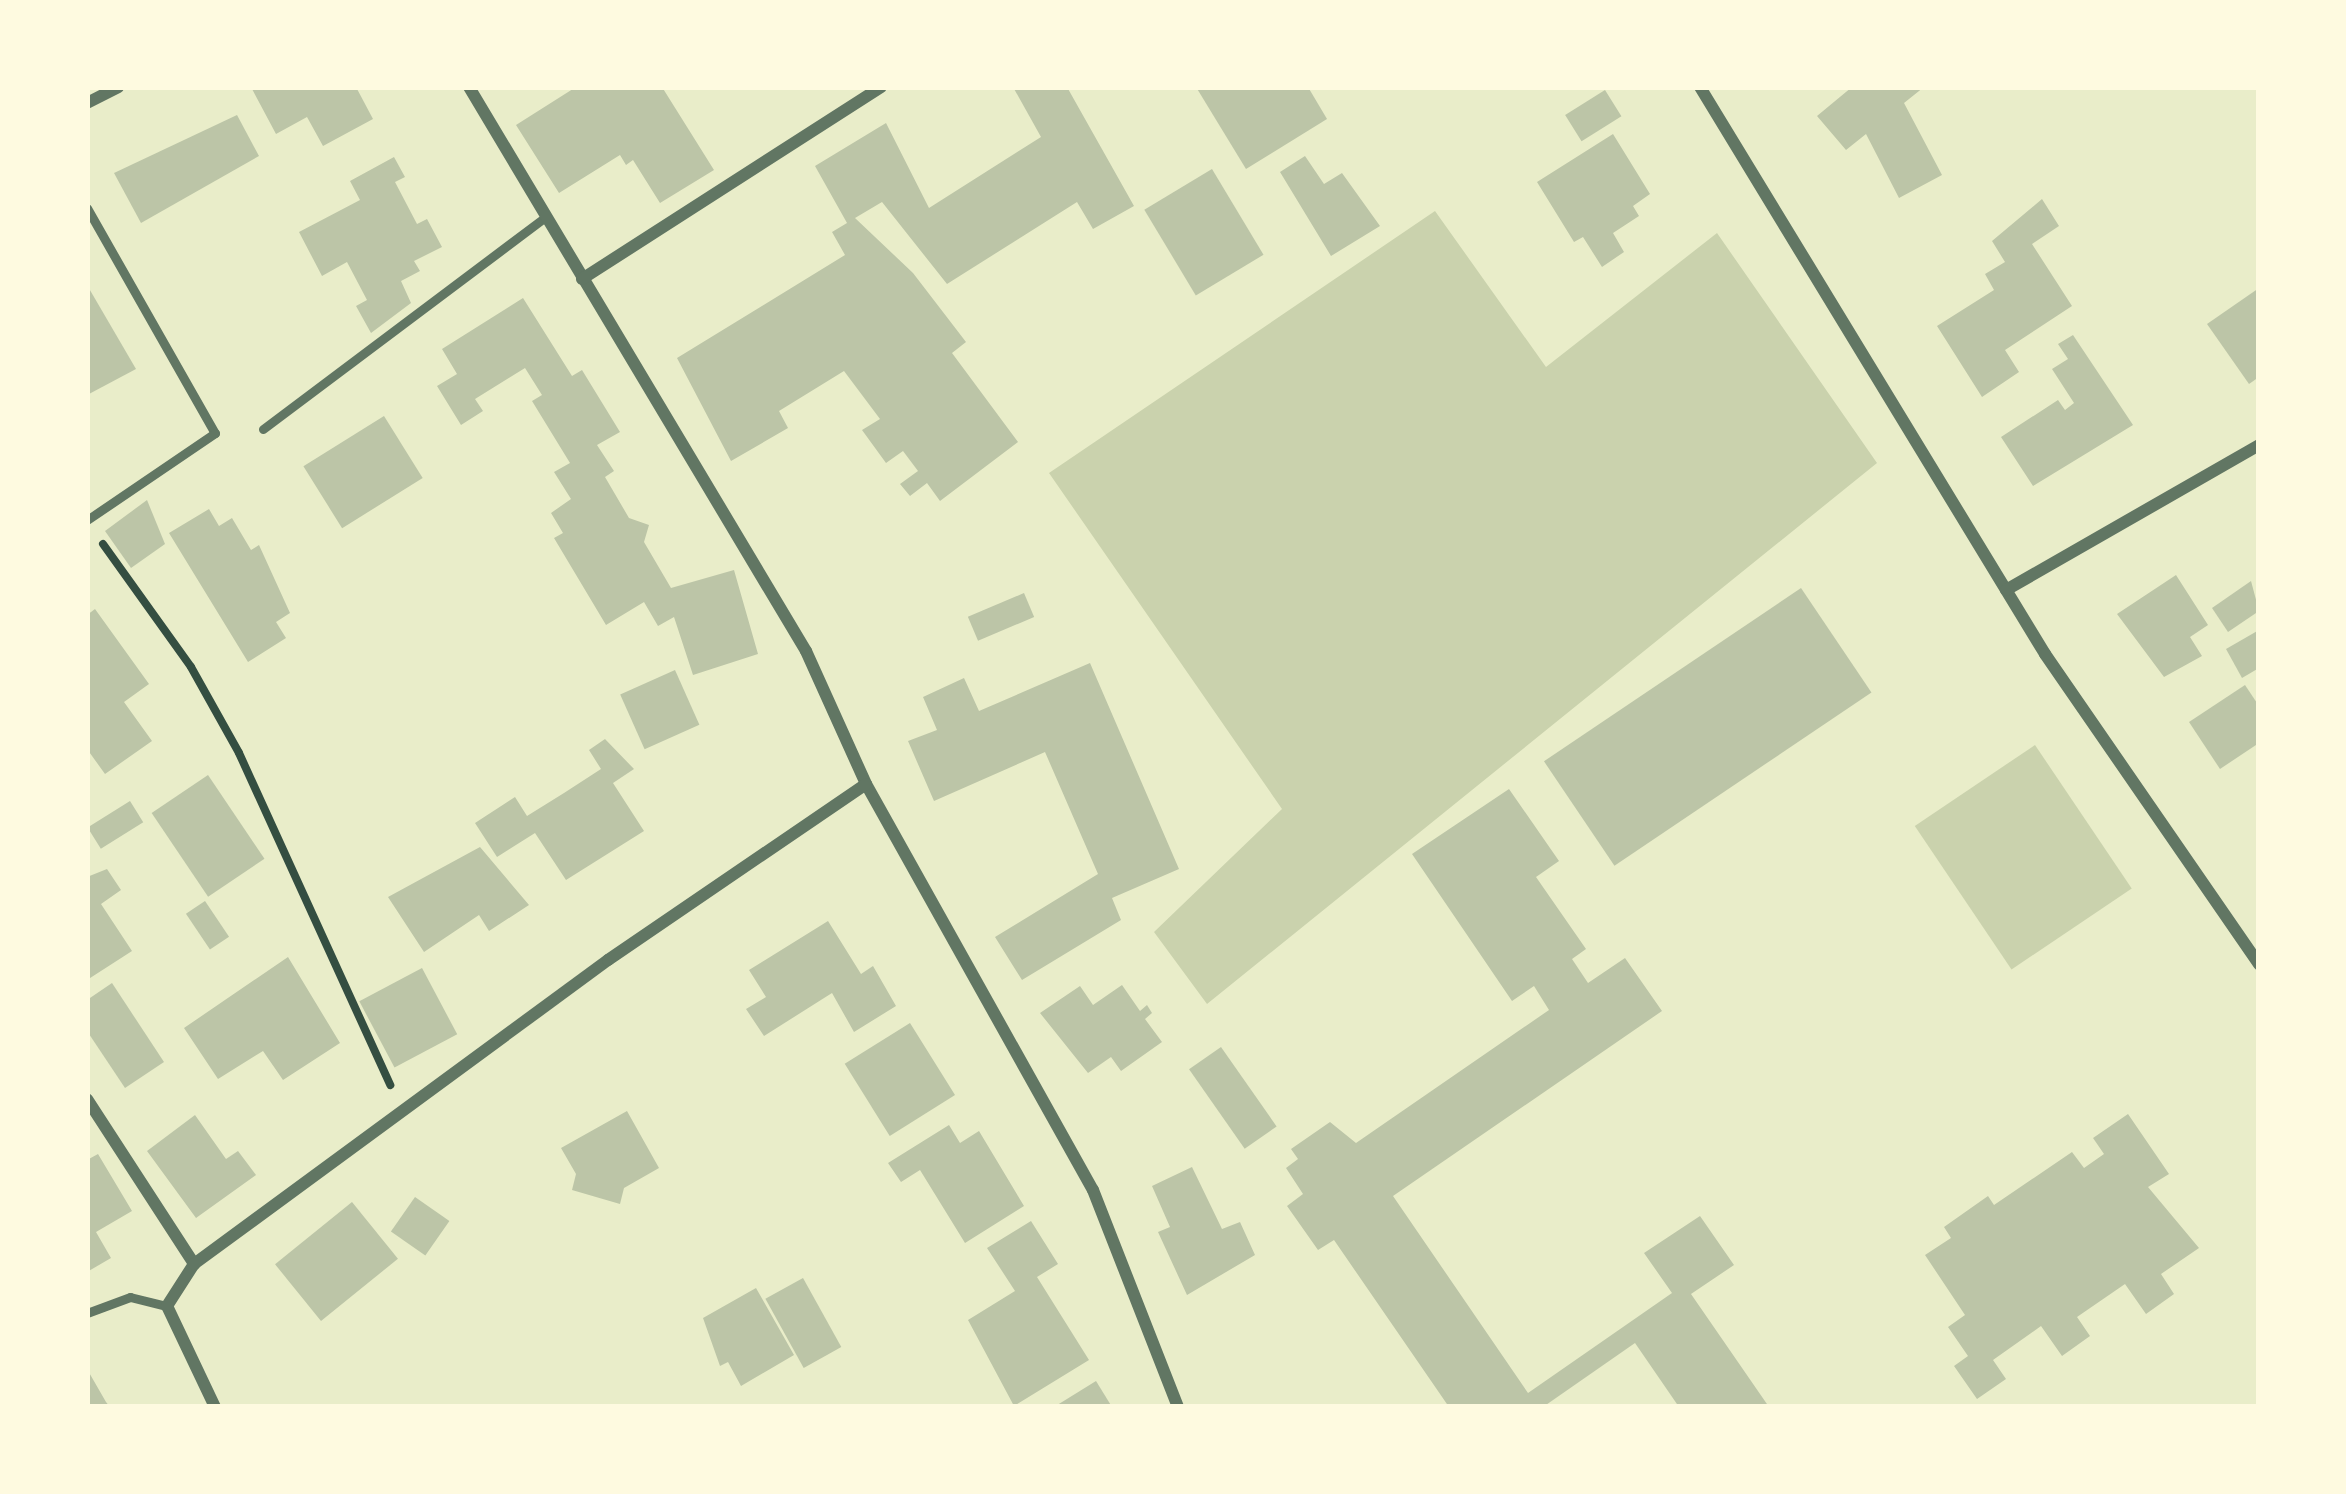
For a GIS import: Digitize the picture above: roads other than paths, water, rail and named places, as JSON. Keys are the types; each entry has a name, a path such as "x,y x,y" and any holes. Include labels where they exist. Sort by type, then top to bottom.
{"street":[{"path":"87,103 118,87"},
{"path":"469,87 806,652 866,784 1093,1190 1178,1407"},
{"path":"582,279 881,87"},
{"path":"1700,87 2006,590 2259,964"},
{"path":"2006,590 2259,445"},
{"path":"215,1407 166,1306 194,1264 402,1108 866,784"},
{"path":"87,1099 194,1264"}],"lane":[{"path":"87,208 215,433 87,520"},
{"path":"263,429 544,218"},
{"path":"87,1312 130,1297 166,1306"}]}
